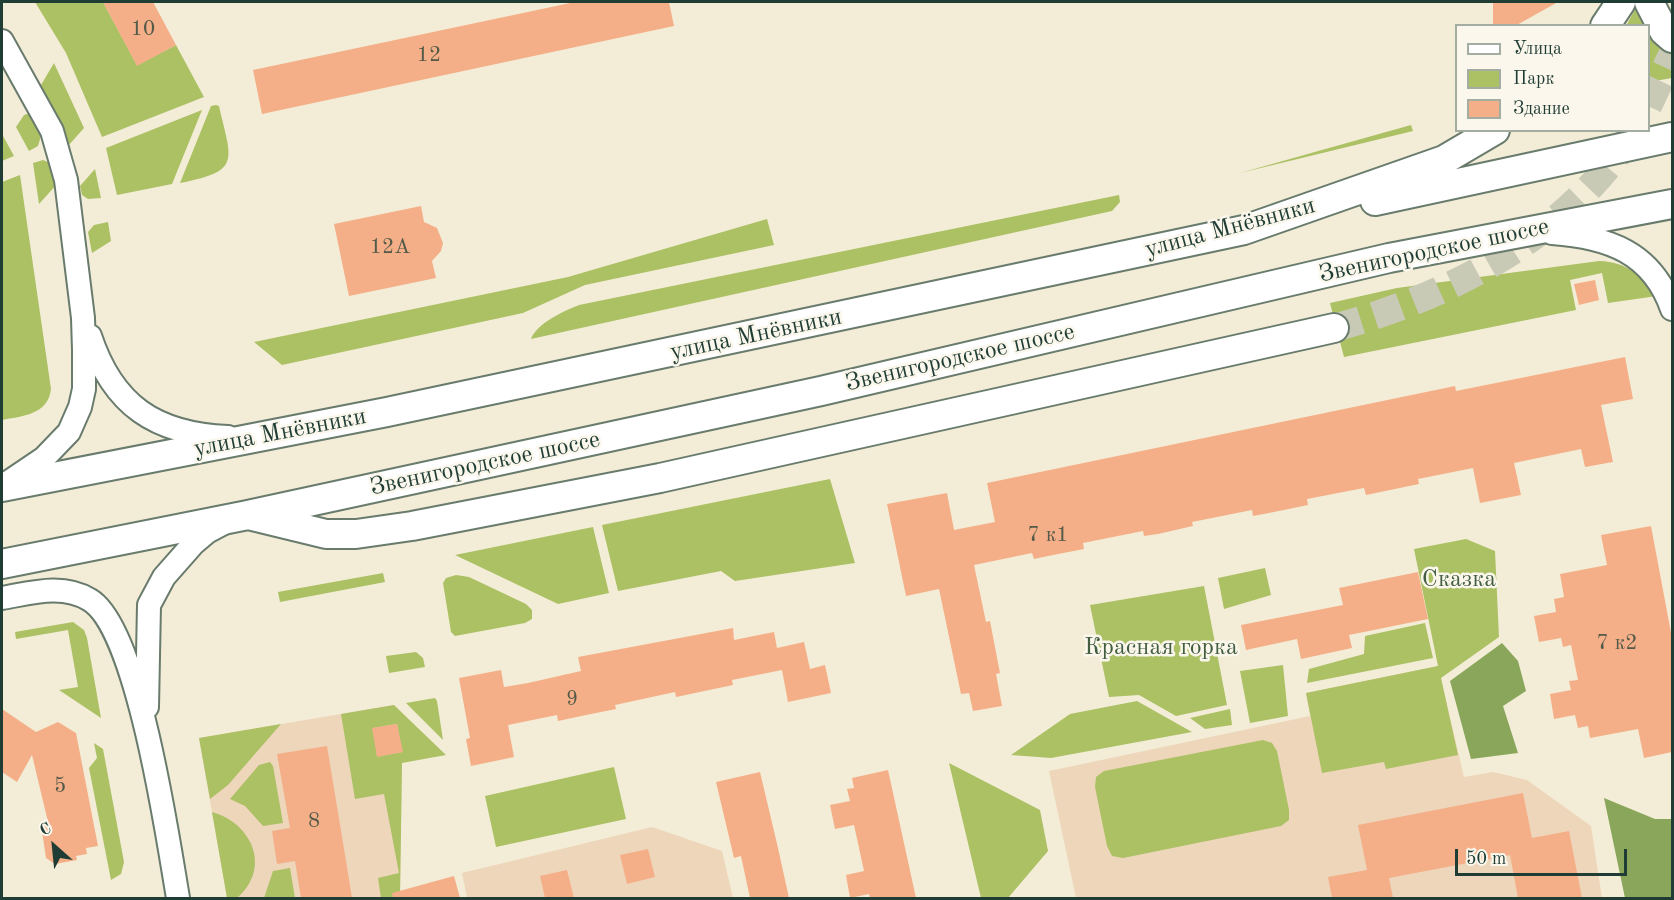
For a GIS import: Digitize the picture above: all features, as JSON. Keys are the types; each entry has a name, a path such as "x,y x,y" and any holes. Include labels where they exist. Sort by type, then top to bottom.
{"main road":[{"path":"1606,24 1621,2"},
{"path":"1648,2 1664,32 1672,38"},
{"name":"улица Мнёвники","path":"2,487 280,434 1244,230 1444,160 1492,132"},
{"path":"1244,230 1672,137"},
{"name":"Звенигородское шоссе","path":"244,516 810,393 1389,258 1672,204"},
{"path":"2,564 244,516 326,534 356,534 406,527 660,478 1334,328"}],"street":[{"path":"2,41 39,104 57,148 72,215 83,318 84,389 80,407 69,432 44,458 2,487"},
{"path":"1529,231 1579,235 1618,246 1647,266 1663,287 1672,309"},
{"path":"83,318 94,349 109,380 142,415 184,433 208,436 280,434"},
{"path":"146,730 149,604 164,578 194,543 207,532 244,516"},
{"path":"2,598 65,590 92,601 106,614 113,628 146,730 178,898"}],"shaded area":[{"path":"1438,666 1464,777 1493,772 1527,780 1591,826 1602,898 1076,898 1049,771 1310,716 1306,693"},
{"path":"394,705 402,752 400,898 227,898 199,738"},
{"path":"652,827 722,851 733,898 467,898 462,873"}],"green space":[{"path":"35,2 103,2 137,65 176,45 204,97 102,137 66,53"},
{"path":"1638,4 1645,24 1627,24"},
{"path":"1650,33 1672,55 1672,78 1650,82"},
{"path":"54,63 84,128 68,146 41,85"},
{"path":"211,106 219,106 227,139 228,160 223,168 214,174 180,183"},
{"path":"202,110 172,184 117,195 106,148"},
{"path":"30,113 41,136 38,146 29,151 16,127 24,115"},
{"path":"1411,125 1413,131 1240,173"},
{"path":"2,134 14,156 2,161"},
{"path":"43,160 50,163 57,184 39,204 33,163"},
{"path":"95,169 101,198 88,199 82,195 80,186"},
{"path":"20,175 51,389 45,404 33,413 2,420 2,182"},
{"path":"1119,195 1120,202 1112,211 531,339 545,323 579,305"},
{"path":"767,219 774,245 585,285 523,313 282,365 254,342 568,277"},
{"path":"108,222 111,241 92,253 88,232 94,225"},
{"path":"1599,261 1618,264 1632,271 1657,296 1608,303 1602,273 1570,280 1576,310 1344,357 1330,303 1397,288"},
{"path":"830,479 855,563 735,581 721,571 618,591 602,525"},
{"path":"593,527 609,593 558,604 455,555"},
{"name":"Сказка","path":"1466,539 1495,551 1499,637 1441,678 1458,755 1386,769 1384,762 1322,773 1306,693 1438,666 1414,549"},
{"path":"1265,568 1271,595 1224,609 1218,578"},
{"path":"383,573 385,582 280,602 278,592"},
{"path":"456,575 469,577 526,604 532,610 532,619 525,623 455,636 451,632 443,583 446,578"},
{"name":"Красная горка","path":"1204,586 1227,705 1176,716 1139,695 1109,697 1090,605"},
{"path":"73,622 84,630 87,638 101,718 59,690 78,687 68,630 16,639 15,632"},
{"path":"1425,623 1433,658 1307,683 1309,669 1364,654 1365,636"},
{"path":"1502,643 1518,661 1526,691 1503,706 1518,753 1471,759 1450,681"},
{"path":"416,652 423,658 425,667 389,673 386,656"},
{"path":"1283,665 1288,716 1250,723 1240,671"},
{"path":"435,698 437,701 443,740 406,703"},
{"path":"1137,701 1192,732 1051,758 1011,755 1070,714"},
{"path":"394,705 446,755 402,763 400,898 381,898 378,878 399,873 384,794 355,799 341,714","holes":["397,724 402,752 377,756 373,728"]},
{"path":"1230,709 1232,725 1205,729 1190,718"},
{"path":"281,724 228,785 210,799 199,738"},
{"path":"1263,740 1272,743 1277,751 1289,820 1281,826 1123,858 1112,856 1107,846 1095,787 1096,777 1104,771"},
{"path":"94,743 103,749 124,862 121,874 111,880 89,768 97,758"},
{"path":"270,762 273,766 283,823 263,826 245,806 230,799 259,765"},
{"path":"949,763 1040,810 1048,851 1008,898 981,898"},
{"path":"614,767 626,819 496,847 485,796"},
{"path":"1604,798 1655,819 1672,819 1672,898 1625,898"},
{"path":"212,812 238,826 247,836 253,848 255,861 253,873 248,886 237,898 227,898"},
{"path":"290,868 295,898 264,898 273,871"}],"building":[{"path":"103,2 153,2 176,45 137,66"},
{"path":"575,2 669,2 674,26 262,114 253,70"},
{"path":"1493,2 1558,2 1519,24 1493,24"},
{"path":"421,206 424,222 437,228 443,243 441,251 432,261 436,278 349,296 334,224"},
{"path":"1595,280 1599,300 1579,305 1574,284"},
{"path":"1625,357 1633,399 1601,405 1613,462 1585,467 1581,449 1514,463 1521,495 1480,503 1473,468 1418,479 1419,484 1366,495 1364,488 1307,499 1308,505 1269,513 1253,516 1252,510 1192,522 1193,526 1158,534 1144,536 1143,531 1083,543 1084,549 1034,559 1032,553 974,565 986,622 990,621 1000,673 996,674 1002,706 973,711 969,693 961,694 939,589 906,596 887,504 947,493 954,530 995,522 987,483 1455,386 1456,391"},
{"path":"1651,526 1672,638 1672,752 1644,758 1638,729 1590,738 1588,726 1578,728 1575,715 1554,719 1550,694 1571,690 1569,681 1578,680 1571,645 1563,647 1561,638 1539,642 1534,616 1556,612 1554,599 1564,597 1560,574 1607,565 1601,535"},
{"path":"1418,572 1428,619 1349,635 1352,648 1301,659 1297,639 1246,650 1241,625 1343,605 1339,588"},
{"path":"733,628 734,640 774,632 777,648 804,642 810,669 825,665 831,693 788,702 782,670 732,680 733,685 676,697 675,692 615,705 616,709 558,721 557,715 508,725 514,757 471,766 466,739 470,738 459,678 501,670 504,687 528,683 581,671 578,657"},
{"path":"2,709 36,732 58,722 76,733 98,846 86,848 87,854 76,856 77,860 55,864 46,858 41,825 48,822 32,755 17,782 2,772"},
{"path":"397,724 403,752 377,757 372,728"},
{"path":"327,746 352,898 301,898 295,861 277,864 272,831 290,828 277,754"},
{"path":"888,770 916,898 870,898 869,894 850,898 846,875 864,871 854,825 835,829 830,805 850,801 847,789 854,788 852,778"},
{"path":"760,772 789,898 750,898 741,856 734,858 716,782"},
{"path":"1523,793 1532,838 1569,831 1582,898 1518,898 1510,855 1389,878 1393,898 1332,898 1328,877 1367,870 1358,825"},
{"path":"648,849 655,877 627,884 620,855"},
{"path":"567,870 574,898 545,898 540,876"},
{"path":"454,876 460,898 393,898 392,893"}],"tunnel":[{"path":"1650,102 1672,55"},
{"path":"1334,328 1378,315 1421,298 1503,257 1541,231 1576,201 1607,168 1633,132"}]}
